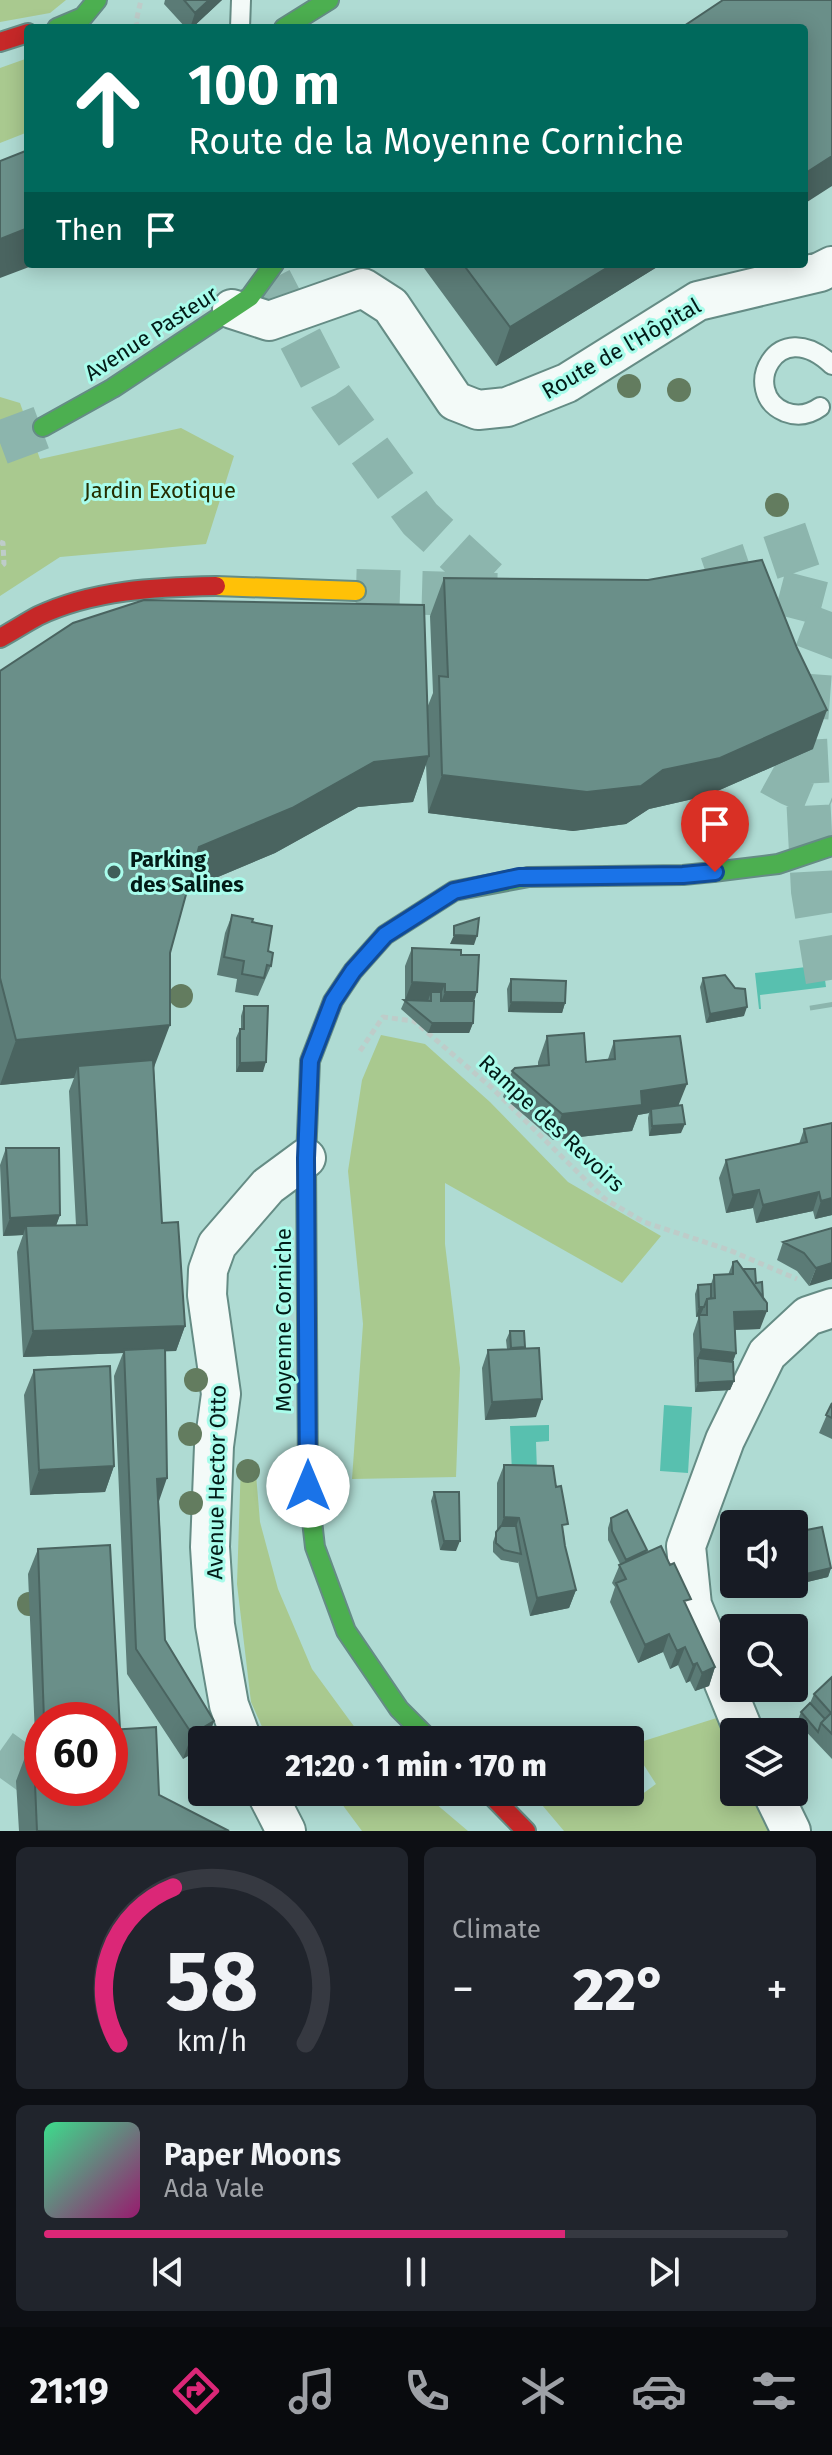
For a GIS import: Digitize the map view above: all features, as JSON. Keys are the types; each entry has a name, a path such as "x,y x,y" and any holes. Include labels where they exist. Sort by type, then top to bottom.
{"main road":[{"path":"66,24 83,17 97,0"},
{"path":"290,24 329,0"},
{"path":"305,24 342,0"},
{"path":"0,42 24,34"},
{"name":"Avenue Pasteur","path":"43,427 113,388 250,297 271,268"},
{"path":"0,638 21,623 74,602 118,590 167,586 356,591"},
{"name":"Moyenne Corniche","path":"416,1726 399,1709 346,1631 315,1547 308,1486 306,1158 310,1061 333,1001 353,971 385,935 454,891 519,877 699,874 778,864 832,846"},
{"path":"502,1806 526,1831"}],"street":[{"name":"Route de l'Hôpital","path":"232,309 269,321 363,288 391,306 455,401 478,410 507,407 567,383 698,301 820,272 832,266"},
{"name":"Avenue Hector Otto","path":"237,1726 229,1705 215,1625 210,1547 214,1446 221,1394 207,1295 208,1270 217,1245 268,1186 306,1158"},
{"path":"232,1228 257,1219 287,1220 307,1235"},
{"path":"738,1718 692,1605 686,1546 725,1440 767,1354 808,1316 832,1308"},
{"path":"273,1806 286,1831"},
{"path":"779,1806 791,1831"}],"lane":[{"path":"240,24 241,0"},
{"path":"820,407 799,415 780,410 768,397 765,373 777,354 798,347 809,348 832,365"}],"path":[{"path":"137,24 141,0"},
{"path":"0,542 3,543 4,564 0,567"},
{"name":"Rampe des Revoirs","path":"359,1053 383,1017 414,1021 492,1088 605,1199 644,1222 729,1250 799,1280"}],"green space":[{"path":"0,0 66,0 50,13 0,22"},
{"path":"24,59 24,134 0,143 0,68"},
{"name":"Jardin Exotique","path":"0,397 20,403 40,459 181,428 234,456 206,544 60,557 0,596"},
{"path":"381,1035 425,1044 490,1102 568,1182 661,1236 622,1283 445,1183 445,1244 460,1368 456,1477 352,1479 363,1324 348,1171 362,1080"},
{"path":"241,1461 255,1462 260,1522 278,1589 312,1669 354,1726 262,1726 251,1702 237,1584"},
{"path":"723,1716 720,1718 720,1806 766,1806 778,1831 564,1831 543,1806 644,1806 644,1793 656,1784 644,1765 644,1741"},
{"path":"343,1806 439,1806 468,1831 362,1831"}],"shaded area":[{"path":"823,965 826,987 760,995 759,1009 755,973"},
{"path":"664,1405 692,1407 688,1473 660,1471"},
{"path":"549,1425 549,1441 536,1442 537,1472 512,1473 510,1426"}],"building":[{"path":"184,0 209,0 195,13"},
{"path":"723,0 832,0 832,156 808,171 808,24 687,24"},
{"path":"24,152 24,230 0,239 0,161"},
{"path":"466,268 606,268 510,327"},
{"path":"762,560 797,648 827,710 720,758 663,770 641,786 587,792 442,775 439,676 448,677 444,578 648,580"},
{"name":"Parking des Salines","path":"144,600 424,605 429,756 374,762 292,808 199,847 170,953 170,1025 16,1040 0,978 0,671 73,623"},
{"path":"232,915 272,926 268,951 273,953 271,966 267,965 264,978 242,974 244,961 224,957"},
{"path":"479,918 477,936 454,935 454,926"},
{"path":"412,948 461,950 461,955 479,955 477,992 445,992 445,984 412,982"},
{"path":"725,975 735,988 745,989 747,1007 710,1014 703,978"},
{"path":"511,979 566,981 565,1003 511,1002"},
{"path":"431,992 441,992 441,1001 474,1001 473,1023 432,1023 404,1000 431,1001"},
{"path":"244,1006 268,1006 266,1062 240,1063"},
{"path":"584,1033 586,1062 615,1059 614,1041 680,1036 687,1084 641,1091 642,1105 562,1114 512,1071 515,1068 549,1065 547,1036"},
{"path":"153,1060 162,1223 178,1222 185,1326 33,1331 26,1226 87,1225 78,1066"},
{"path":"682,1105 685,1124 652,1126 651,1109"},
{"path":"832,1123 832,1198 821,1201 819,1192 763,1205 759,1190 733,1195 726,1160 807,1142 804,1129"},
{"path":"6,1148 59,1148 60,1215 10,1218"},
{"path":"832,1228 832,1263 816,1268 804,1253 783,1242"},
{"path":"737,1261 767,1303 767,1311 734,1312 736,1353 701,1349 699,1315 707,1315 707,1299 715,1298 714,1275 733,1274 733,1262"},
{"path":"743,1269 755,1269 756,1283 762,1282 763,1298"},
{"path":"711,1284 711,1298 707,1299 704,1307 699,1307 698,1285"},
{"path":"510,1331 524,1331 525,1347 511,1348"},
{"path":"165,1348 167,1478 157,1479 165,1640 214,1721 206,1726 188,1728 136,1649 124,1350"},
{"path":"539,1348 542,1399 492,1402 488,1350"},
{"path":"698,1358 733,1362 734,1381 698,1383"},
{"path":"110,1366 114,1466 39,1470 34,1370"},
{"path":"832,1403 832,1418 826,1415"},
{"path":"504,1465 553,1466 556,1487 561,1486 568,1524 562,1525 565,1546 576,1590 537,1598 519,1518 504,1517"},
{"path":"434,1492 459,1492 460,1541 444,1541"},
{"path":"627,1510 647,1550 626,1560 612,1531 611,1518"},
{"path":"501,1526 516,1526 521,1554 504,1550 496,1543 496,1532"},
{"path":"822,1527 831,1568 808,1574 808,1530"},
{"path":"110,1545 119,1702 43,1702 38,1549"},
{"path":"661,1546 670,1565 674,1563 691,1599 684,1601 715,1667 702,1673 697,1663 693,1665 685,1647 677,1651 669,1634 645,1645 616,1583 626,1579 619,1565"},
{"path":"832,1677 832,1734 821,1723 831,1713 814,1694"},
{"path":"810,1703 825,1719 818,1732 808,1718 801,1712"},
{"path":"156,1727 159,1795 229,1831 37,1831 36,1806 128,1806 128,1729"}],"tunnel":[{"path":"270,280 331,398 420,519 529,619"},
{"path":"0,443 43,427"},
{"path":"708,579 832,537"},
{"path":"714,588 778,592 832,606"},
{"path":"356,591 497,595"},
{"path":"832,612 810,670 805,737 813,891 832,1007"},
{"path":"713,741 791,784 832,801"},
{"path":"0,1751 24,1768"}],"traffic: fast":[{"path":"66,24 83,17 97,0"},
{"path":"290,24 329,0"},
{"path":"43,427 113,388 250,297 271,268"},
{"path":"713,872 778,864 832,846"},
{"path":"416,1726 399,1709 346,1631 315,1547 308,1486 306,1158 310,1061 333,1001 353,971 385,935 454,891 529,877"}],"traffic: slow":[{"path":"216,586 356,591"}],"traffic: jam":[{"path":"0,42 24,34"},
{"path":"0,638 38,616 81,600 148,589 216,586"},
{"path":"529,877 713,872"},
{"path":"502,1806 526,1831"}],"place":[{"name":"Parking des Salines","path":"114,872"}],"route":[{"path":"308,1486 306,1158 310,1061 333,1001 353,971 385,935 454,891 519,877 715,872"}]}
